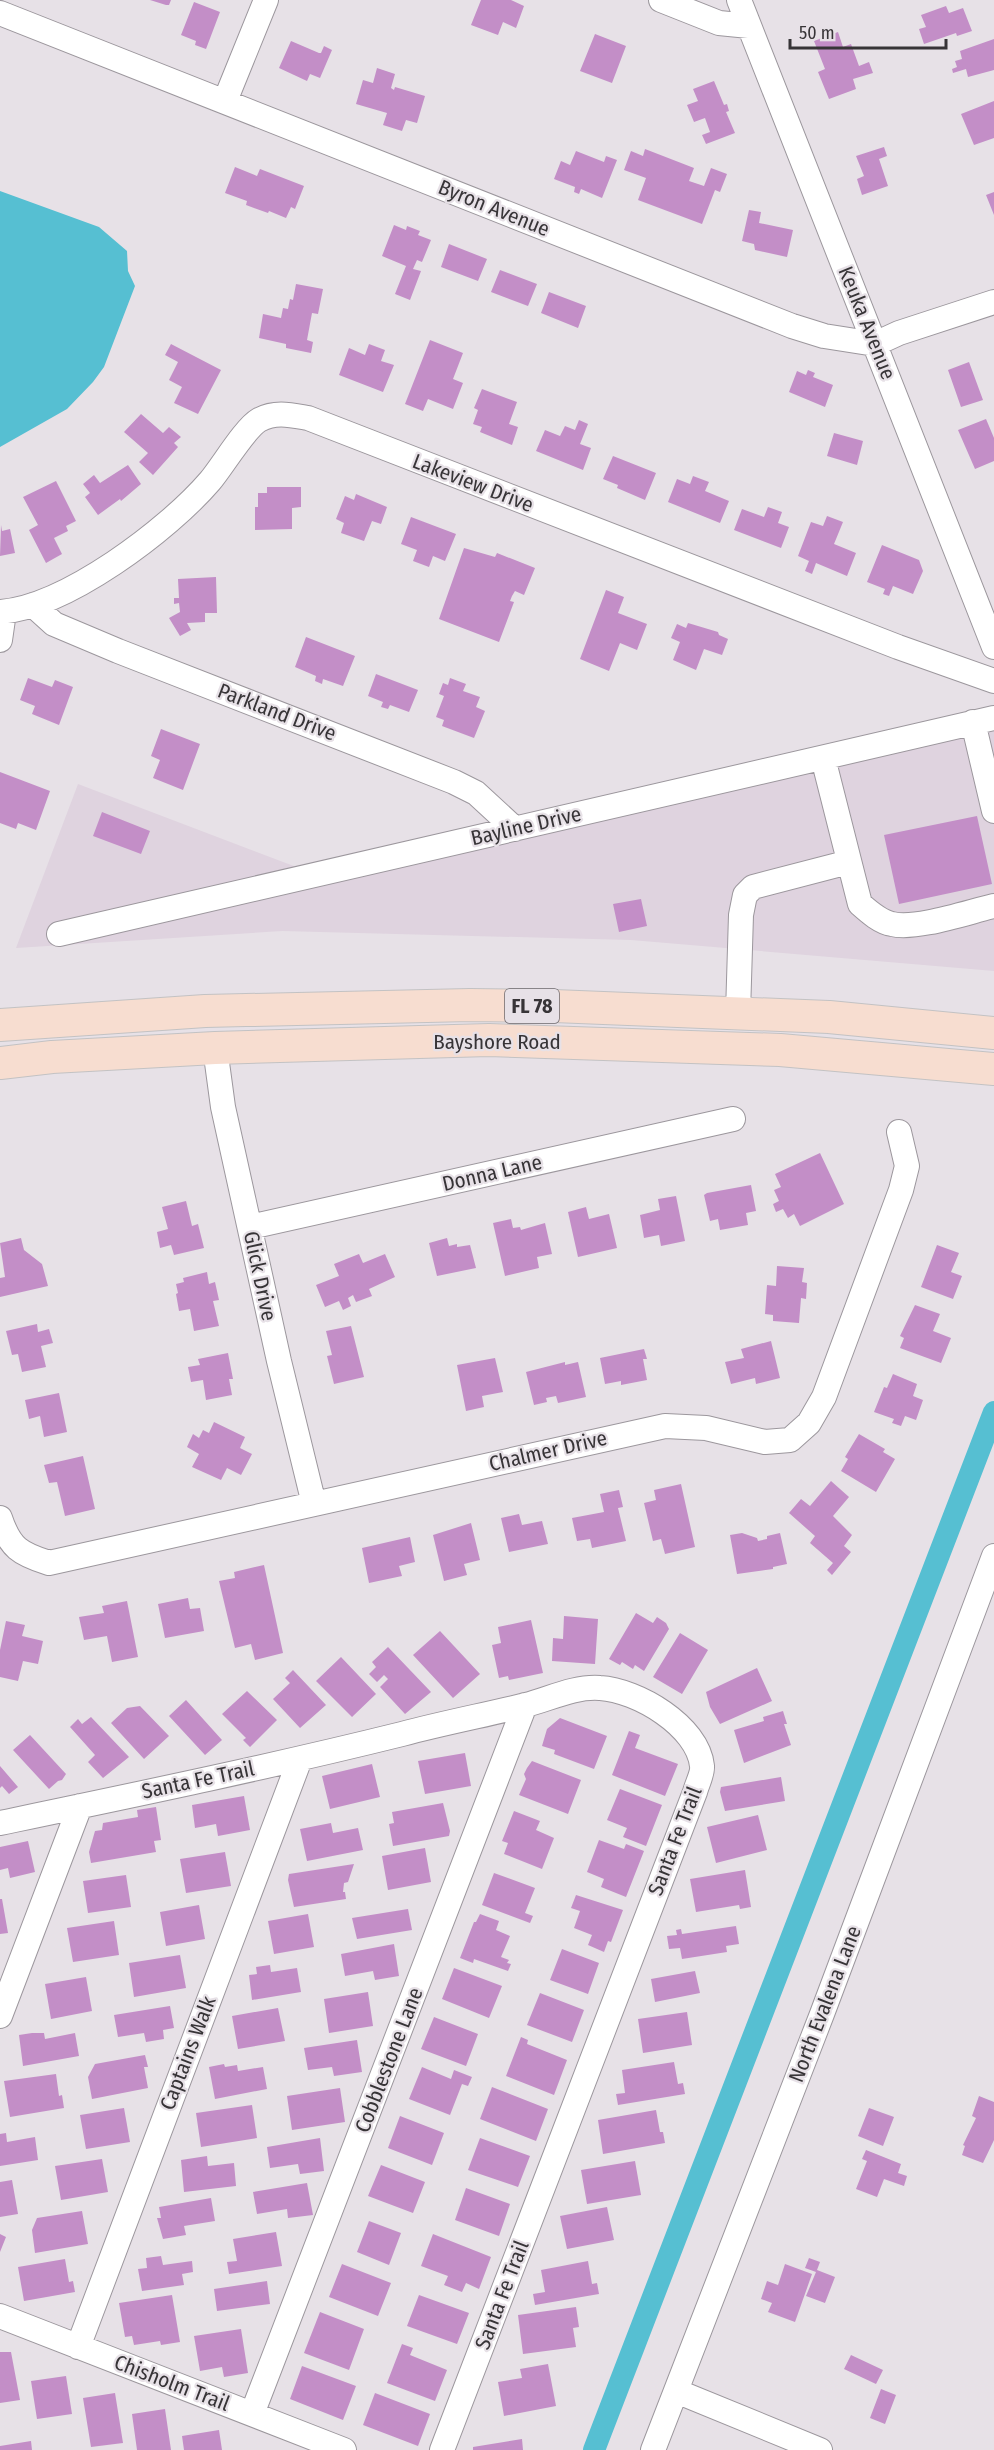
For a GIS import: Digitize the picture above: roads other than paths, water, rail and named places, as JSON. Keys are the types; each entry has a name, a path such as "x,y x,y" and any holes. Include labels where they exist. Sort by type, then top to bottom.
{"main road":[{"name":"Bayshore Road","path":"0,1025 205,1011 470,1005 829,1017 994,1033"},
{"name":"Bayshore Road","path":"0,1063 52,1057 215,1048 489,1040 780,1050 994,1069"}],"street":[{"path":"225,102 266,0"},
{"path":"661,0 719,23 749,26"},
{"name":"Keuka Avenue","path":"739,0 994,647"},
{"name":"Byron Avenue","path":"0,13 792,326 832,337 875,344"},
{"path":"875,344 899,333 994,302"},
{"name":"Lakeview Drive","path":"2,612 33,606 65,592 135,549 166,525 210,482 258,420 284,413 308,418 887,643 994,681"},
{"name":"Parkland Drive","path":"33,606 54,624 75,633 454,782 476,793 515,829"},
{"path":"0,640 2,612"},
{"path":"983,720 994,811"},
{"name":"Bayline Drive","path":"59,934 983,720"},
{"path":"823,758 860,904 872,915 891,924 909,926 994,906"},
{"path":"738,1013 741,915 745,895 753,887 849,862"},
{"name":"Glick Drive","path":"215,1048 223,1107 279,1361 314,1504"},
{"name":"Donna Lane","path":"250,1227 733,1119"},
{"name":"Chalmer Drive","path":"0,1518 6,1536 24,1555 49,1563 665,1426 706,1428 765,1442 790,1440 809,1423 824,1397 901,1190 907,1166 899,1132"},
{"name":"North Evalena Lane","path":"653,2450 994,1556"},
{"name":"Santa Fe Trail","path":"0,1823 300,1759 525,1705 577,1690 601,1688 623,1694 663,1713 682,1726 696,1745 702,1767 691,1803 442,2450"},
{"name":"Cobblestone Lane","path":"252,2414 525,1705"},
{"name":"Captains Walk","path":"78,2347 300,1759"},
{"path":"0,2016 80,1806"},
{"name":"Chisholm Trail","path":"0,2316 344,2450"},
{"path":"676,2391 820,2450"}],"water":[{"path":"0,191 99,227 127,251 128,271 135,286 104,367 93,382 67,409 0,447"}],"waterway":[{"path":"594,2450 994,1412"}]}
